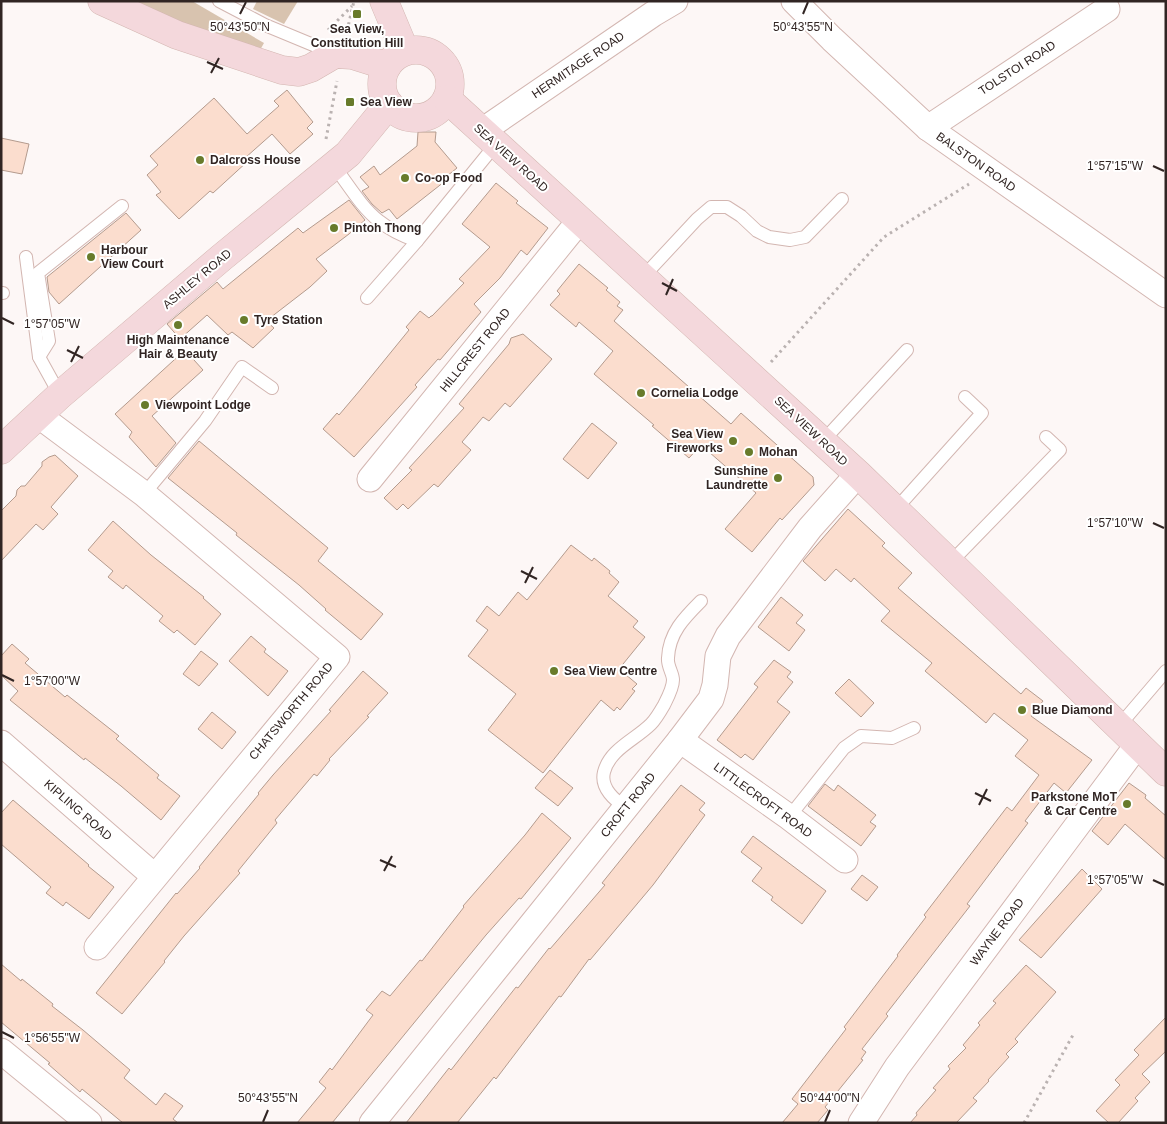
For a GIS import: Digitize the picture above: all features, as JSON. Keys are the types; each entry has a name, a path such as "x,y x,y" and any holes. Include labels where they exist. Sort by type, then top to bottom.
{"main road":[{"path":"102,1 177,35 282,70 299,72 311,68 330,51 352,55 396,58 416,49 428,51 438,57 445,66 450,76 450,88 447,99 441,107 424,117 404,116 388,104 384,96 383,77 396,58 384,1"},
{"name":"SEA VIEW ROAD","path":"447,99 858,474 1166,772"},
{"name":"ASHLEY ROAD","path":"1,450 60,395 221,258 330,154 348,154 388,104"}],"street":[{"name":"HERMITAGE ROAD","path":"489,137 653,14 675,1"},
{"name":"BALSTON ROAD","path":"798,5 928,128 1166,294"},
{"name":"TOLSTOI ROAD","path":"928,128 1107,9"},
{"name":"HILLCREST ROAD","path":"370,479 580,220"},
{"name":"CHATSWORTH ROAD","path":"38,415 144,494 337,657 97,947"},
{"name":"CROFT ROAD","path":"373,1123 627,808 711,699 718,656 728,636 810,528 858,474"},
{"name":"WAYNE ROAD","path":"861,1123 896,1067 1128,735"},
{"name":"LITTLECROFT ROAD","path":"680,740 789,817 845,860"},
{"name":"KIPLING ROAD","path":"1,743 154,876"},
{"path":"1,1051 89,1123"}],"lane":[{"path":"219,1 266,25 330,51"},
{"path":"367,298 417,241 489,137"},
{"path":"330,154 365,206 378,220 396,233 417,241"},
{"path":"643,277 696,219 711,207 727,207 763,234 769,237 790,240 805,237 842,199"},
{"path":"39,357 48,341 38,273 122,206"},
{"path":"26,257 39,357 60,395"},
{"path":"822,442 907,350"},
{"path":"144,494 205,421 242,367 272,388"},
{"path":"895,510 982,413 965,397"},
{"path":"950,563 1060,450 1046,437"},
{"path":"627,808 615,801 606,787 604,773 617,750 628,744 651,724 667,699 673,680 668,660 670,639 684,619 701,601"},
{"path":"1128,735 1166,671"},
{"path":"789,817 844,748 861,736 892,738 914,728"}],"path":[{"path":"330,154 330,51 353,4"},
{"path":"767,367 884,237 989,171"},
{"path":"1024,1123 1073,1036"}],"shaded area":[{"path":"102,1 192,1 264,43 254,61"},
{"path":"257,1 298,1 284,24 253,9"}],"building":[{"name":"Dalcross House","path":"287,90 313,122 307,128 313,134 290,154 272,134 245,158 248,161 213,193 210,191 179,219 156,195 161,192 147,175 158,165 150,156 214,98 247,134 279,106 274,101"},
{"name":"Co-op Food","path":"418,132 436,132 435,142 457,168 447,176 449,178 397,219 389,209 382,213 372,204 362,191 369,187 360,177 374,166 380,175 417,146"},
{"path":"1,138 29,144 22,174 1,170"},
{"path":"496,183 518,201 516,203 548,228 527,255 521,250 500,278 474,304 481,312 440,360 438,359 415,385 417,387 354,457 323,429 337,413 339,415 361,389 409,330 406,327 420,311 429,318 432,316 464,283 459,279 490,247 462,224"},
{"path":"349,200 365,220 316,259 327,271 310,287 266,321 274,328 253,348 232,332 228,335 207,315 180,339 167,324 217,282 223,289 298,228 303,233"},
{"name":"Harbour View Court","path":"126,213 141,230 59,304 49,292 47,277"},
{"path":"579,264 608,288 606,290 620,302 617,306 623,310 614,321 731,424 741,413 813,477 814,485 782,520 780,518 752,552 725,529 756,493 701,445 689,458 652,426 654,425 594,374 613,351 579,322 576,327 550,305 560,294 557,291"},
{"path":"523,334 552,359 510,407 505,403 489,421 483,417 462,442 471,450 438,487 434,484 408,509 403,504 397,510 384,498 412,470 409,468 464,408 459,404 509,344 511,338"},
{"name":"Viewpoint Lodge","path":"185,350 203,370 152,416 176,443 156,467 129,437 132,432 115,414"},
{"path":"592,423 617,443 588,479 563,459"},
{"path":"199,441 328,548 318,561 383,614 361,640 299,585 168,478"},
{"path":"55,455 78,476 51,507 58,514 43,530 36,524 1,561 1,511 16,496 17,490 21,486 25,486 42,466 42,462"},
{"path":"848,509 885,543 882,546 912,573 898,588 1021,694 1026,688 1043,701 1031,716 1092,760 1066,793 1054,783 1025,821 1028,823 967,904 970,906 886,1014 888,1016 862,1049 866,1052 861,1059 863,1060 825,1107 828,1110 817,1123 782,1123 798,1104 792,1099 846,1029 844,1027 926,917 924,915 1007,807 1012,811 1039,775 1015,756 1028,740 994,713 986,723 925,671 932,663 881,621 890,611 854,578 851,582 836,569 825,581 803,561"},
{"path":"113,521 151,555 204,597 221,614 195,645 177,630 174,633 159,621 163,616 126,585 123,589 108,577 113,571 88,550"},
{"name":"Sea View Centre","path":"571,545 592,561 594,558 610,571 609,573 619,582 608,596 638,621 633,627 645,637 619,669 637,684 632,689 635,691 620,710 617,707 614,711 601,700 543,773 488,730 516,694 468,656 488,630 476,621 487,606 499,616 518,592 527,600"},
{"path":"781,597 803,615 796,623 805,630 789,651 758,627"},
{"path":"251,636 266,649 264,652 288,671 268,696 229,661"},
{"path":"12,644 29,659 25,663 65,697 67,695 119,736 116,739 159,775 157,778 180,796 161,820 121,786 85,758 84,760 10,700 18,691 1,675 1,656"},
{"path":"201,651 218,664 199,686 183,674"},
{"path":"774,660 791,672 787,677 793,682 777,702 790,712 753,760 745,754 741,758 717,740 758,687 754,684"},
{"path":"363,671 388,693 367,716 369,717 329,759 317,776 314,774 275,820 277,823 238,871 240,873 184,936 122,1014 96,993 176,893 200,868 258,793 331,711 329,710"},
{"path":"849,679 874,703 861,717 835,693"},
{"path":"212,712 236,732 222,749 198,729"},
{"path":"550,770 573,788 558,806 535,788"},
{"path":"1129,783 1146,795 1145,798 1166,816 1166,860 1125,824 1108,845 1092,831"},
{"path":"825,784 834,791 838,785 876,815 870,822 876,826 861,846 808,806"},
{"path":"681,785 705,803 699,810 705,815 653,885 589,959 561,997 559,996 496,1079 494,1077 457,1123 406,1123 449,1068 451,1070 516,987 518,988 549,948 605,885 602,883"},
{"path":"13,800 114,887 89,919 66,902 63,906 46,893 51,887 1,844 1,813"},
{"path":"542,813 571,838 521,899 519,898 486,935 332,1123 297,1123 326,1088 319,1082 330,1068 332,1070 373,1015 366,1010 382,991 390,996 420,960 422,961 463,906"},
{"path":"753,836 826,891 802,924 771,900 773,897 752,881 762,868 741,852"},
{"path":"1082,869 1102,889 1041,958 1019,940"},
{"path":"862,875 878,887 867,901 851,889"},
{"path":"1,964 53,1004 52,1006 130,1070 124,1078 156,1105 165,1093 183,1106 173,1119 178,1123 123,1123 82,1089 80,1092 48,1064 50,1063 1,1022"},
{"path":"1026,965 1056,992 1015,1039 1018,1042 1006,1054 1009,1057 973,1098 977,1101 956,1123 910,1123 936,1090 933,1088 950,1069 948,1066 966,1048 963,1045 980,1025 978,1023 996,1003 993,1001"},
{"path":"1166,1017 1166,1051 1142,1074 1150,1082 1135,1098 1138,1101 1118,1123 1109,1123 1096,1111 1120,1085 1115,1080 1139,1055 1134,1050"}],"place":[{"name":"Sea View, Constitution Hill","path":"357,14"},
{"name":"Sea View","path":"350,102"},
{"name":"Dalcross House","path":"200,160"},
{"name":"Co-op Food","path":"405,178"},
{"name":"Pintoh Thong","path":"334,228"},
{"name":"Harbour View Court","path":"91,257"},
{"name":"Tyre Station","path":"244,320"},
{"name":"High Maintenance Hair & Beauty","path":"178,325"},
{"name":"Cornelia Lodge","path":"641,393"},
{"name":"Viewpoint Lodge","path":"145,405"},
{"name":"Sea View Fireworks","path":"733,441"},
{"name":"Mohan","path":"749,452"},
{"name":"Sunshine Laundrette","path":"778,478"},
{"name":"Sea View Centre","path":"554,671"},
{"name":"Blue Diamond","path":"1022,710"},
{"name":"Parkstone MoT & Car Centre","path":"1127,804"}]}
